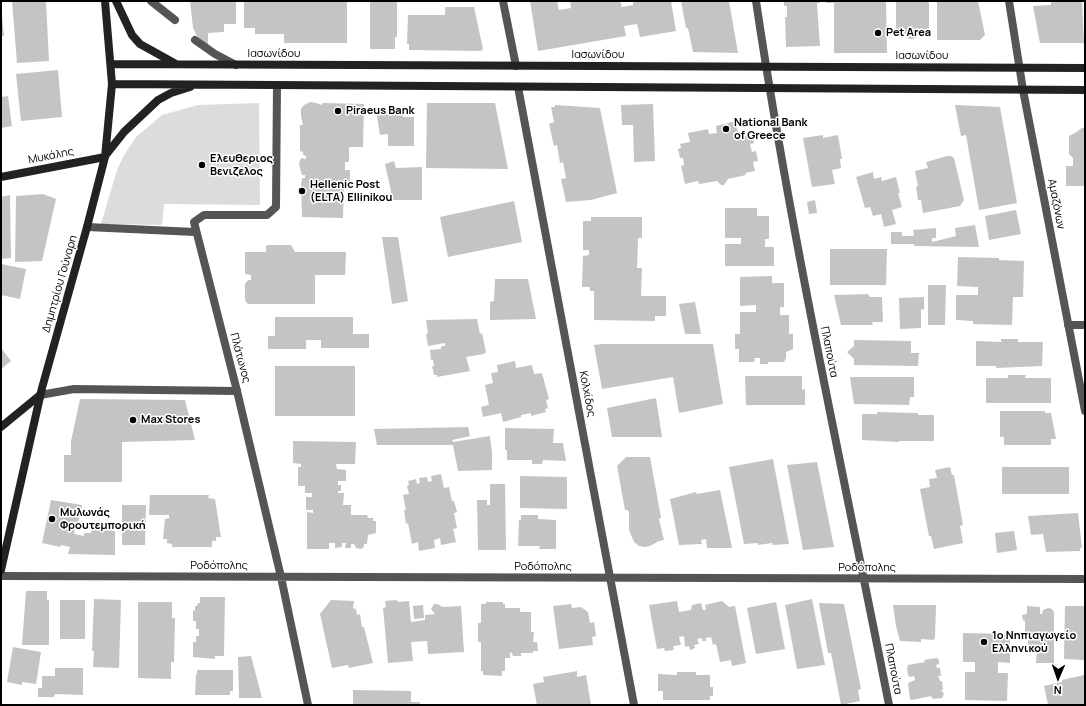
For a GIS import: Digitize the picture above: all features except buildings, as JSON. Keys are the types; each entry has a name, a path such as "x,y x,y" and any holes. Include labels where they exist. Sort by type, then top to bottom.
{"street":[{"name":"Δημητρίου Γούναρη","path":"1,570 40,395 87,228 104,157 112,84 105,1"},
{"path":"116,1 132,35 140,44 177,64"},
{"path":"150,1 176,20"},
{"path":"503,1 516,66"},
{"name":"Πλαπούτα","path":"756,1 769,88 830,417 889,705"},
{"name":"Αμαζόνων","path":"1009,1 1023,90 1085,411"},
{"path":"195,40 215,54 236,65"},
{"name":"Ιασωνίδου","path":"111,64 1085,68"},
{"path":"112,84 1085,90"},
{"path":"104,157 124,132 158,100 171,93 196,85"},
{"path":"87,228 195,232 194,222 204,214 267,215 276,207 277,85"},
{"name":"Κολχίδος","path":"518,87 634,705"},
{"name":"Μυκάλης","path":"1,177 104,157"},
{"name":"Πλάτωνος","path":"195,232 237,391 281,577 308,705"},
{"path":"1068,325 1085,325"},
{"path":"1,427 40,395 74,389 237,391"},
{"name":"Ροδόπολης","path":"1,576 1085,579"}],"shaded area":[{"path":"259,103 260,205 164,204 162,225 101,224 117,170 124,155 136,137 162,115 198,105"}],"place":[{"name":"Pet Area","path":"878,33"},
{"name":"Piraeus Bank","path":"338,111"},
{"name":"National Bank of Greece","path":"726,129"},
{"name":"Ελευθεριος Βενιζελος","path":"202,165"},
{"name":"Hellenic Post (ELTA) Ellinikou","path":"302,191"},
{"name":"Max Stores","path":"133,420"},
{"name":"Μυλωνάς Φρουτεμπορική","path":"52,519"},
{"name":"1ο Νηπιαγωγείο Ελληνικού","path":"984,642"}]}
